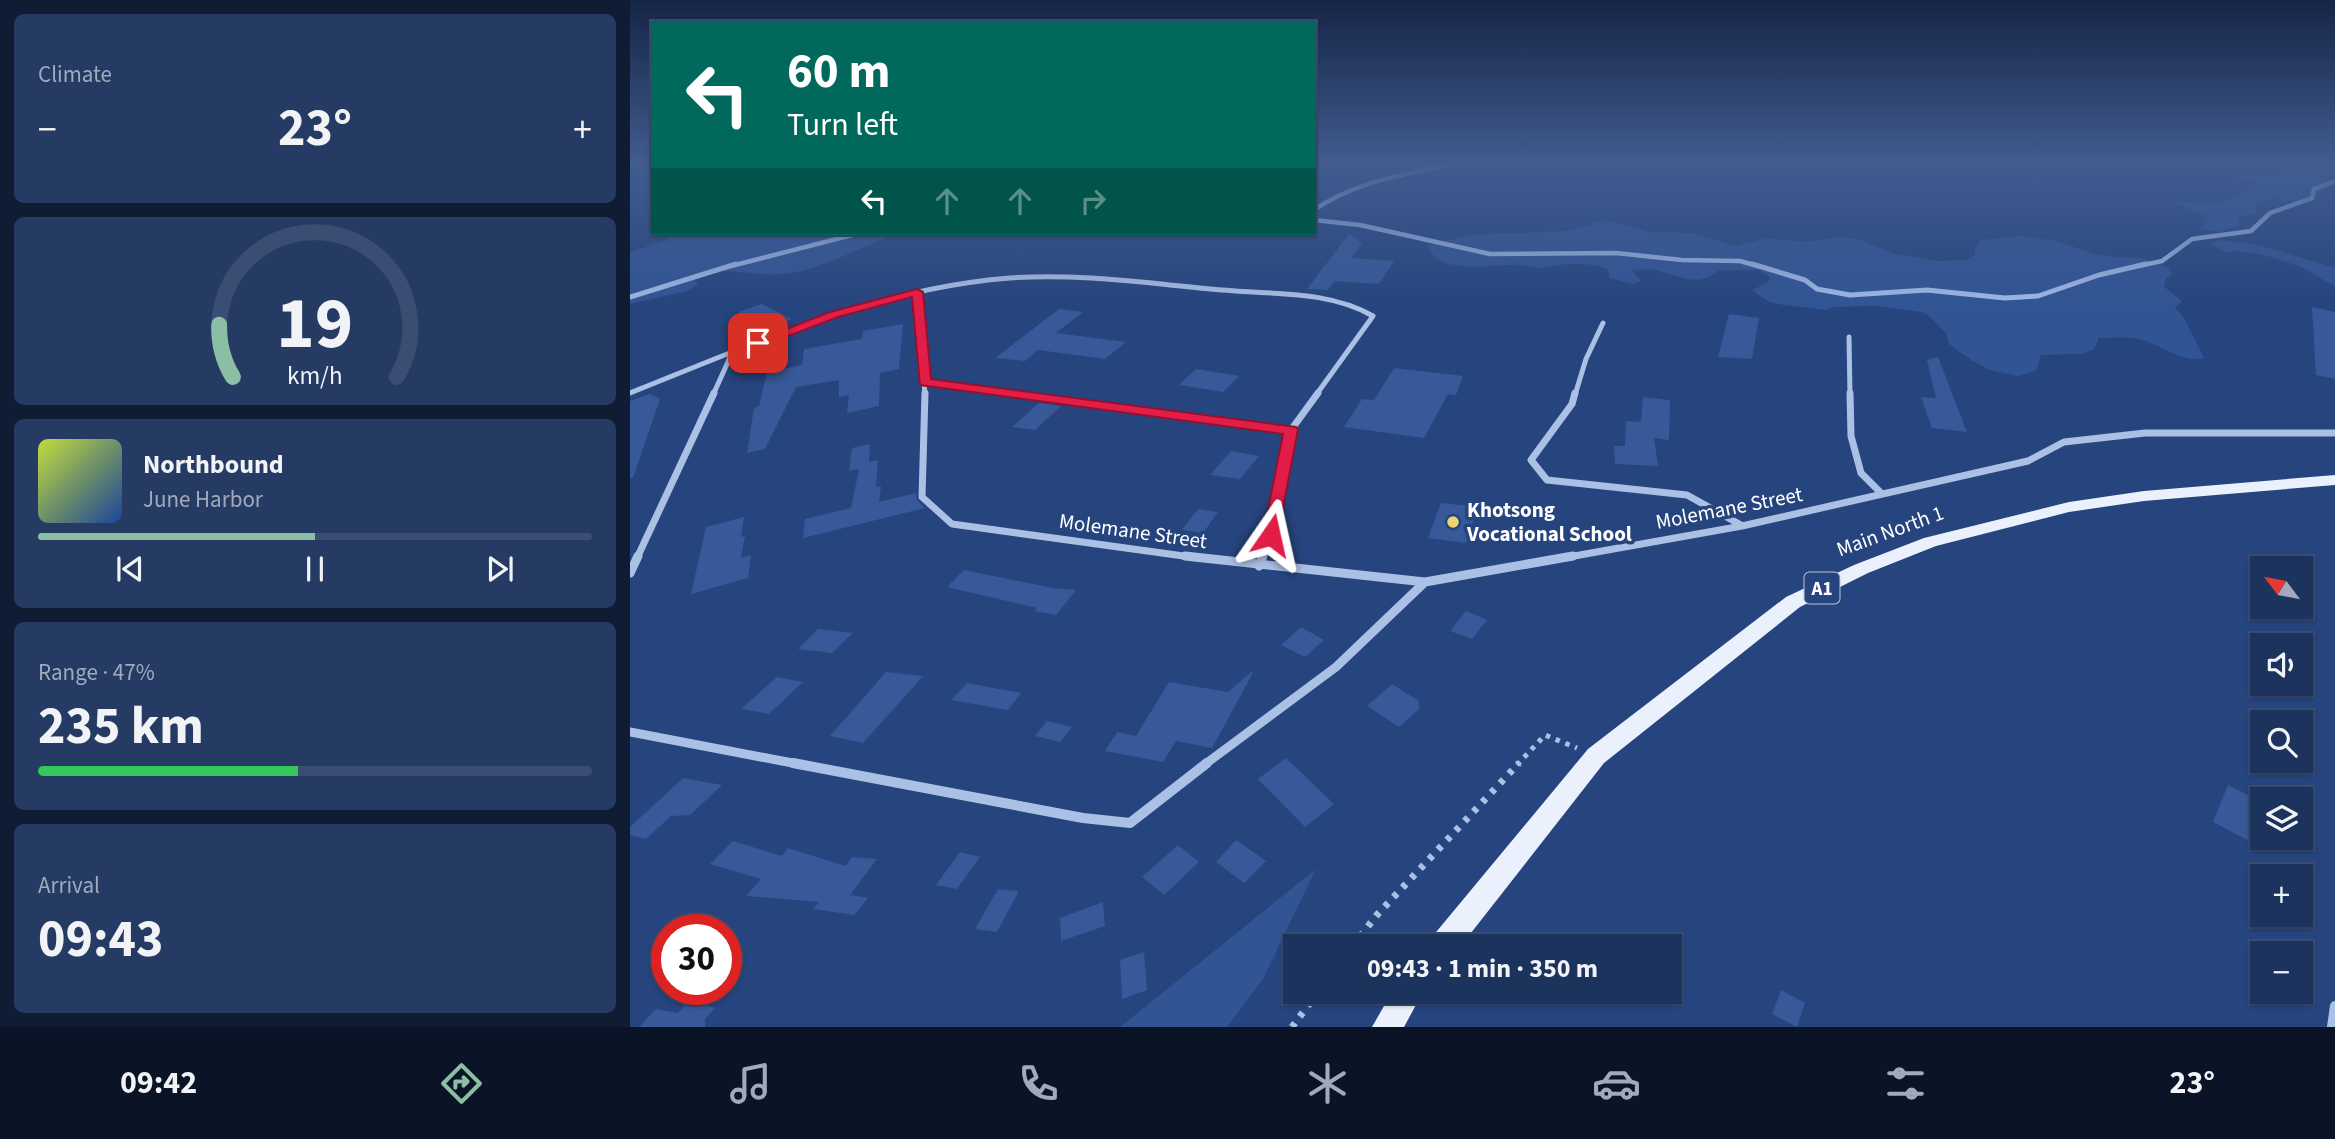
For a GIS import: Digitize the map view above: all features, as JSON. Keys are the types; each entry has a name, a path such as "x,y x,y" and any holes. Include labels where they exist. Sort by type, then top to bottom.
{"main road":[{"name":"Main North 1","path":"1452,934 1596,756 1793,602 1861,569 1930,542 2069,507 2144,496 2335,480"},
{"path":"1387,1027 1401,1004"}],"street":[{"path":"630,393 834,314 917,292 1010,278 1082,278 1302,298 1359,306 1373,316 1291,430 1271,535 1259,566"},
{"name":"Molemane Street","path":"917,292 925,382 922,497 952,524 1259,566 1424,582 1742,526 2028,460 2064,442 2145,433 2335,433"},
{"path":"1603,323 1586,359 1572,404 1531,460 1547,480 1687,495 1742,526"},
{"path":"1849,337 1851,436 1861,473 1881,494"},
{"path":"630,573 732,353"},
{"path":"925,382 1291,430"},
{"path":"630,732 1083,818 1130,823 1272,712 1336,667 1424,582"},
{"path":"2332,1027 2335,1006"}],"path":[{"path":"1362,934 1545,735 1596,756"},
{"path":"1292,1027 1309,1004"}],"shaded area":[{"path":"2196,212 2257,214 2240,216 2237,226 2220,232 2200,229 2210,218"},
{"path":"1605,220 1648,232 1691,233 1735,246 1767,238 1804,242 1840,237 1858,239 1892,253 1936,261 1966,260 1975,254 1981,240 2022,236 2056,241 2098,255 2143,259 2166,266 2172,274 2166,279 2164,287 2182,301 2175,308 2184,318 2204,358 2187,358 2134,338 2099,338 2094,349 2082,354 2041,355 2036,371 2017,376 1990,370 1971,360 1949,344 1946,332 1921,312 1877,306 1834,307 1825,310 1769,302 1752,290 1767,283 1770,277 1759,270 1719,270 1710,276 1693,280 1649,269 1632,270 1641,281 1634,284 1610,278 1608,269 1594,265 1566,264 1538,268 1518,265 1451,265 1441,261 1428,245 1470,235 1567,231"},
{"path":"667,235 893,235 827,263 797,272 770,274 714,271 691,276 698,284 687,291 630,304 630,252 667,240"},
{"path":"2221,240 2259,245 2335,268 2335,286 2288,262 2253,253 2226,251 2211,244"},
{"path":"1316,869 1263,979 1227,1027 1120,1027"}],"building":[{"path":"1349,234 1362,243 1351,258 1394,261 1379,284 1334,281 1328,290 1307,289"},
{"path":"762,304 792,319 767,328 738,312"},
{"path":"2312,307 2335,312 2335,379 2316,375"},
{"path":"1059,309 1083,312 1056,333 1126,342 1105,359 1038,350 1025,361 995,358"},
{"path":"1729,314 1759,318 1752,359 1718,357"},
{"path":"903,324 899,369 880,373 879,406 847,413 849,395 839,397 839,380 796,387 765,449 747,453 754,408 759,406 767,372 802,365 804,349 862,339 863,331"},
{"path":"1938,357 1967,432 1932,428 1921,397 1936,398 1927,360"},
{"path":"1394,368 1463,376 1456,395 1448,394 1424,438 1344,427 1362,399 1374,400"},
{"path":"1196,369 1239,376 1223,392 1179,385"},
{"path":"650,394 660,399 633,478 630,478 630,401"},
{"path":"1643,397 1670,400 1669,440 1654,438 1658,466 1615,464 1614,446 1625,446 1626,421 1641,422"},
{"path":"1039,403 1061,406 1035,430 1012,427"},
{"path":"870,444 869,462 878,460 876,487 881,486 879,502 916,493 917,500 925,508 803,538 805,519 851,508 859,469 849,471 852,448"},
{"path":"1231,451 1259,456 1240,479 1210,475"},
{"name":"Khotsong Vocational School","path":"1441,503 1478,507 1466,543 1428,538"},
{"path":"1198,509 1218,512 1203,533 1182,530"},
{"path":"744,517 741,537 745,536 741,558 751,555 748,578 691,594 706,527"},
{"path":"964,570 1076,590 1056,615 947,587"},
{"path":"1466,611 1487,620 1472,639 1450,631"},
{"path":"1301,627 1324,640 1305,657 1281,645"},
{"path":"818,629 853,633 832,653 798,649"},
{"path":"886,672 923,676 863,743 830,736"},
{"path":"1253,673 1212,748 1176,741 1163,762 1105,751 1117,732 1136,736 1169,682 1228,692"},
{"path":"777,677 803,682 769,714 741,709"},
{"path":"967,683 1021,693 1008,710 951,700"},
{"path":"1392,684 1419,701 1419,709 1399,727 1367,706"},
{"path":"1047,721 1072,727 1060,742 1035,736"},
{"path":"1286,758 1334,804 1305,827 1258,779"},
{"path":"683,778 722,785 690,815 671,816 646,839 630,835 630,827"},
{"path":"2228,785 2250,796 2250,841 2213,822"},
{"path":"1236,840 1266,861 1244,883 1216,862"},
{"path":"733,841 782,856 788,848 845,866 852,857 877,859 850,895 868,898 854,915 813,909 819,902 746,896 761,879 710,864"},
{"path":"1178,845 1199,862 1164,895 1142,877"},
{"path":"960,852 980,857 957,889 936,885"},
{"path":"998,889 1019,891 997,932 975,929"},
{"path":"1103,902 1105,926 1061,941 1060,918"},
{"path":"1144,952 1147,990 1122,999 1120,960"},
{"path":"1781,990 1805,1003 1797,1027 1772,1014"},
{"path":"685,1005 715,1008 705,1019 705,1027 639,1027 656,1009 678,1013"}],"waterway":[{"path":"2138,266 2162,261 2192,239 2251,231 2273,212"},
{"path":"1316,220 1360,225 1490,254 1616,253 1682,260 1740,261 1758,266"},
{"path":"731,266 852,235"},
{"path":"630,297 736,264"},
{"path":"1752,264 1805,280 1817,289 1850,295 1927,290 2005,298 2038,296 2099,275 2146,264"}],"place":[{"name":"Khotsong Vocational School","path":"1453,522"}],"route":[{"path":"758,343 834,314 917,292 925,382 1291,430 1271,535"}]}
